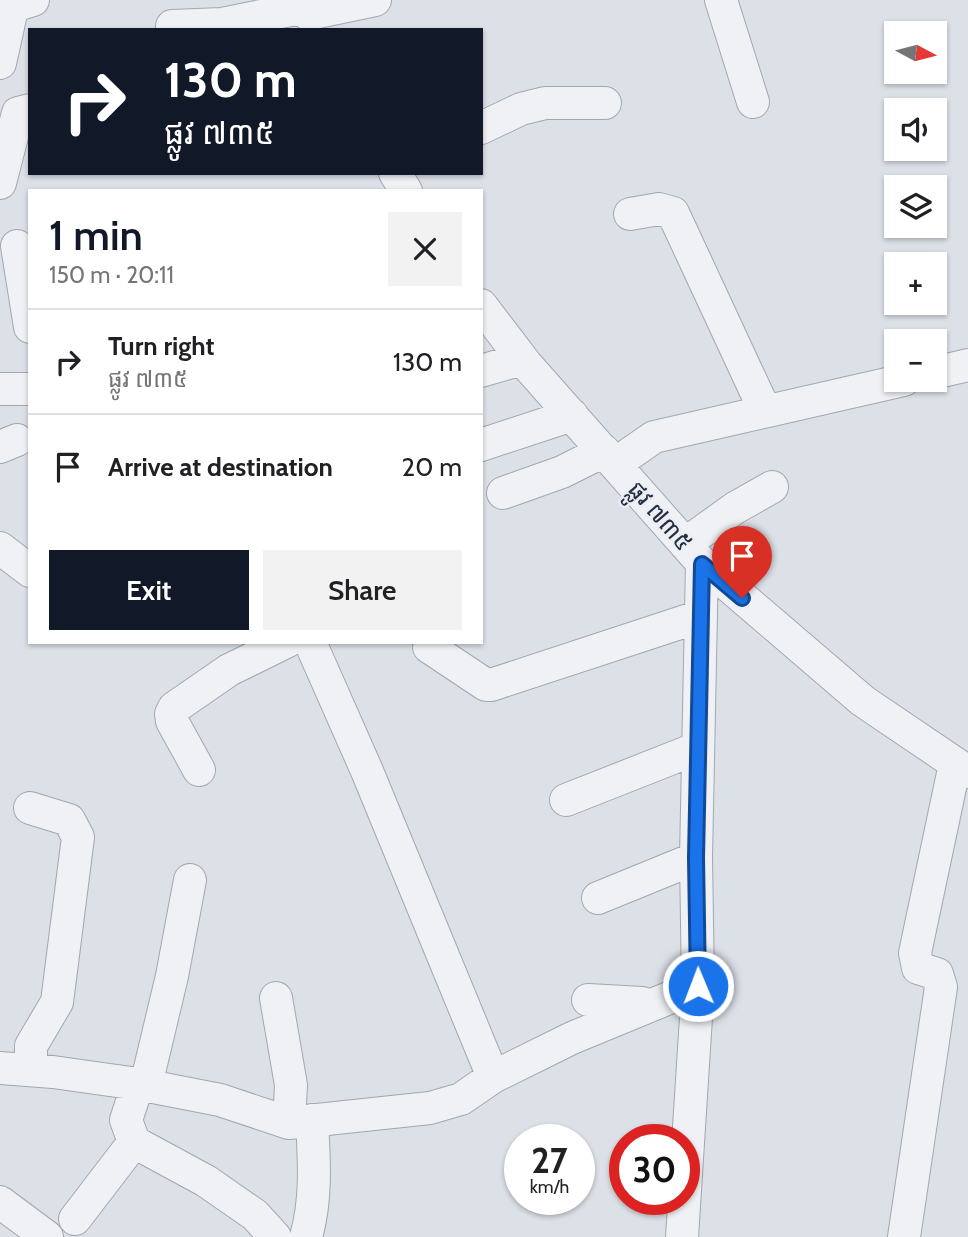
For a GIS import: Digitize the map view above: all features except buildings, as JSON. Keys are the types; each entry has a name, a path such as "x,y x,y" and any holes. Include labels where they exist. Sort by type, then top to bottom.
{"street":[{"path":"0,62 12,9 33,0"},
{"path":"172,26 222,24 307,13 375,0"},
{"path":"721,0 753,102"},
{"path":"483,127 521,109 545,103 605,103"},
{"path":"0,183 18,113 28,110"},
{"path":"631,214 659,209 673,213 765,411"},
{"path":"16,245 28,315"},
{"name":"ផ្លូវ ៧៣៥","path":"483,308 522,359 694,554 863,701 962,768"},
{"path":"483,370 522,359"},
{"path":"947,370 968,365"},
{"path":"503,493 609,458 654,437 884,384"},
{"path":"0,389 28,388"},
{"path":"483,444 572,415"},
{"path":"682,1237 698,986 696,858 701,616 694,554 735,508 772,487"},
{"path":"0,548 28,569"},
{"path":"429,648 486,685 491,685 701,616"},
{"path":"199,770 172,721 171,713 174,708 229,670 282,644"},
{"path":"311,644 367,771 493,1077"},
{"path":"566,800 698,748"},
{"path":"904,1237 941,986 937,974 918,968 915,953 962,768"},
{"path":"30,808 69,820 78,837 57,1002 31,1046 31,1070"},
{"path":"598,898 696,858"},
{"path":"190,880 172,976 142,1085 125,1120 134,1142 206,1181 255,1215 275,1237"},
{"path":"0,1068 142,1085 301,1121 430,1108 461,1099 493,1077 572,1038 698,986"},
{"path":"276,999 291,1085 315,1183 311,1220 306,1237"},
{"path":"589,1000 642,1003 647,1008"},
{"path":"75,1219 134,1142"},
{"path":"0,1202 47,1237"}],"route":[{"path":"698,986 696,858 702,564 742,598"}]}
